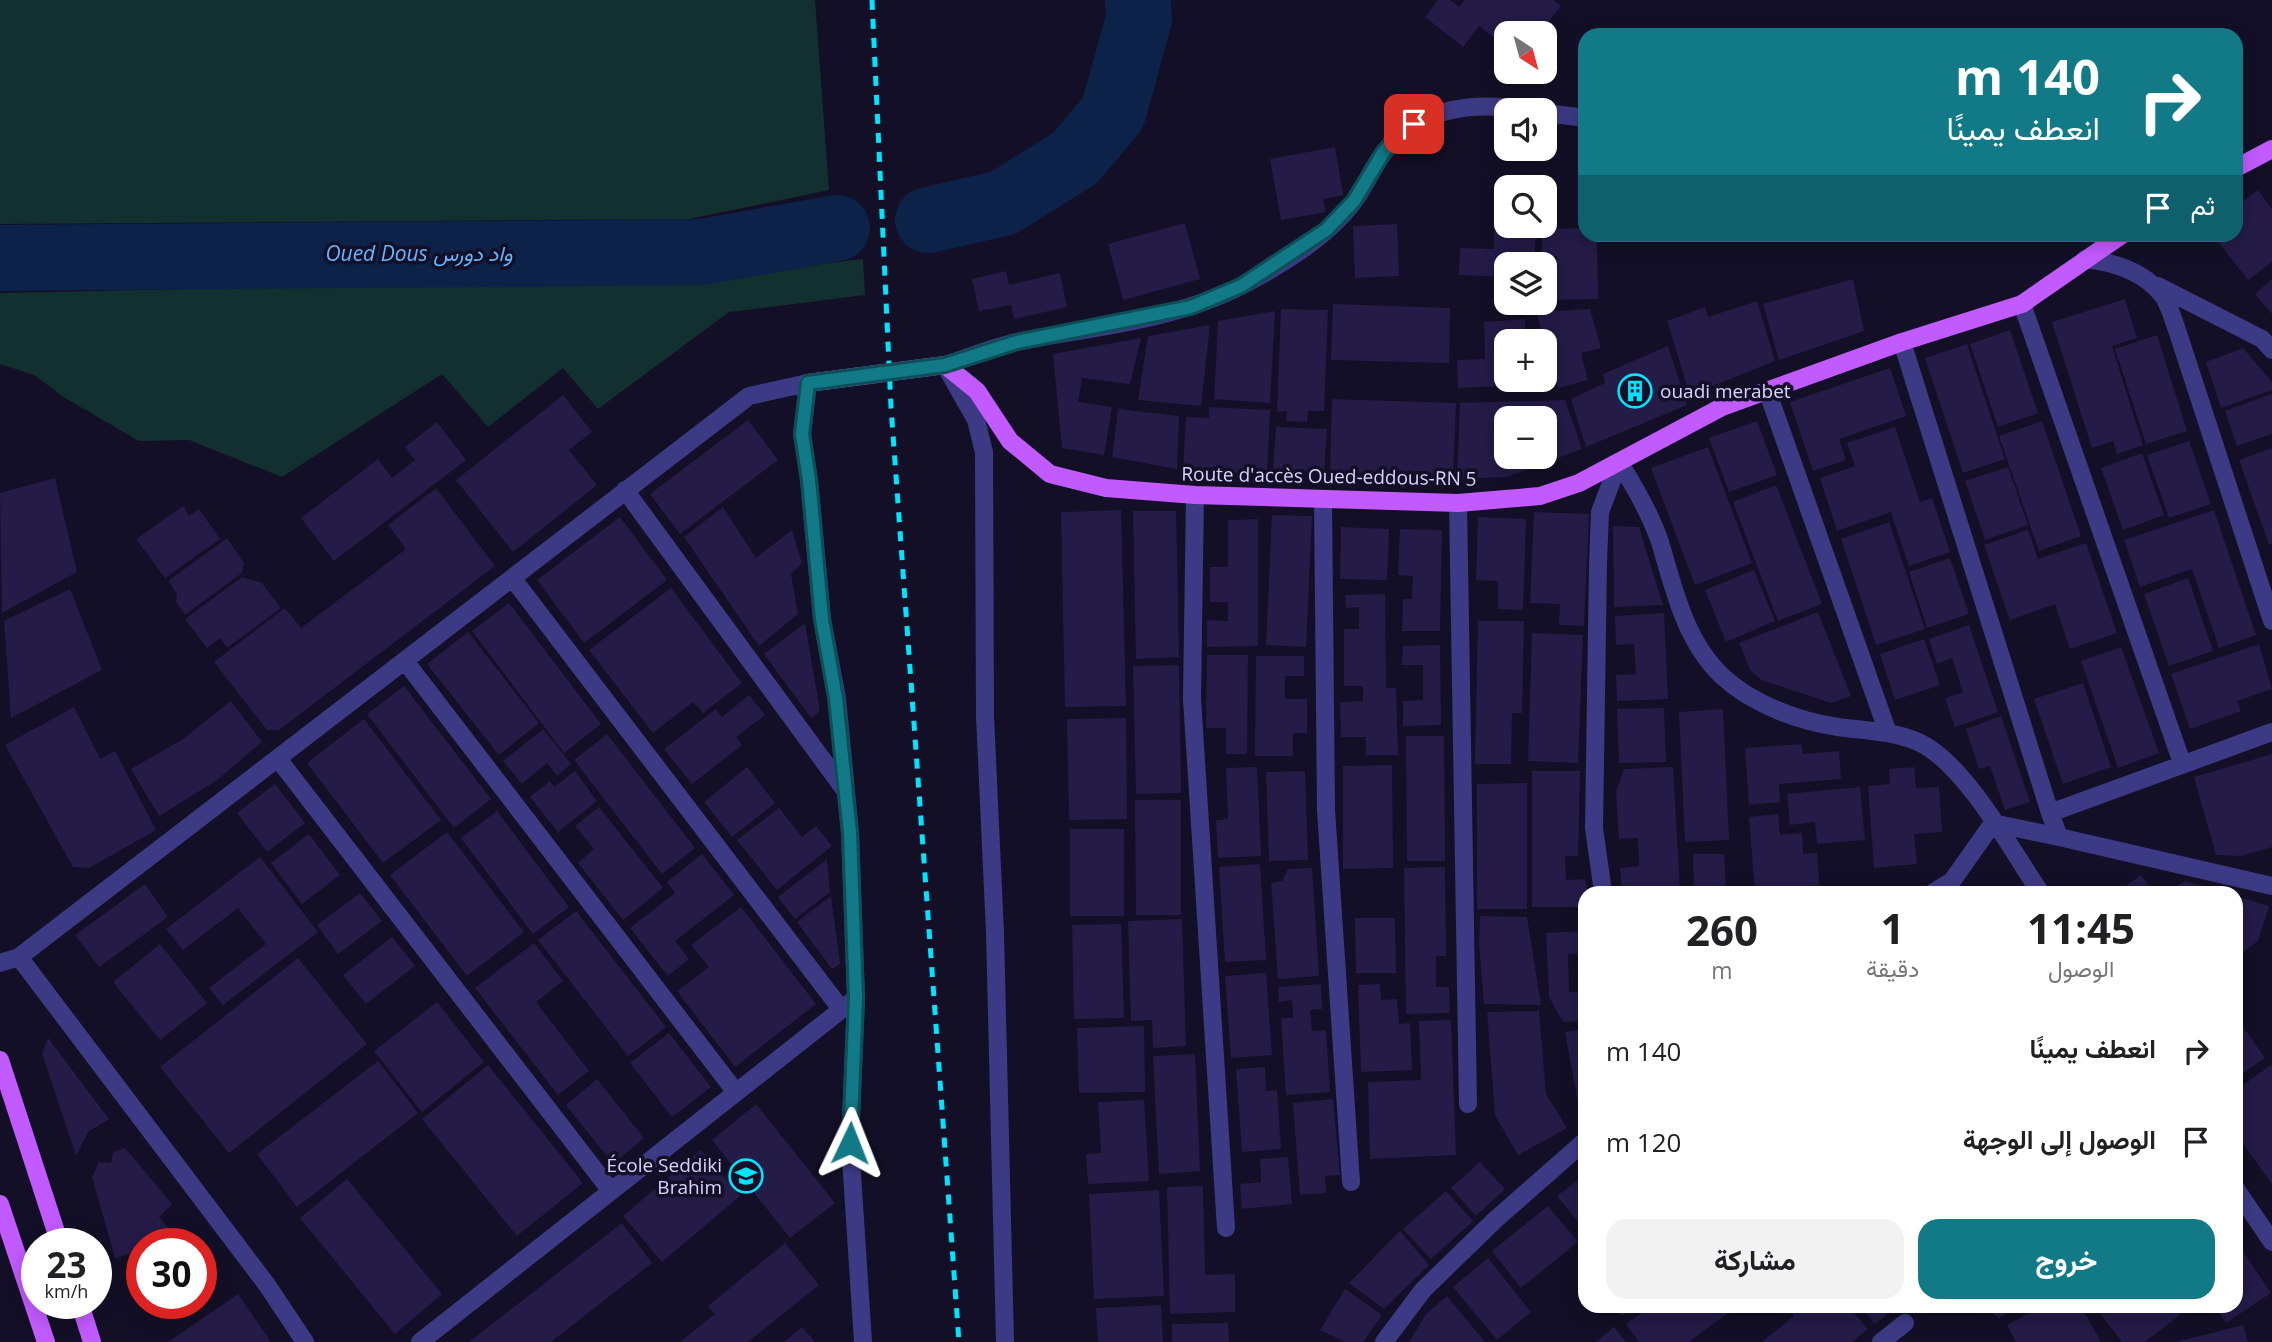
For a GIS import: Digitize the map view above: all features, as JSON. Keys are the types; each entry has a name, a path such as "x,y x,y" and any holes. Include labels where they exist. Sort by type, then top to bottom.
{"main road":[{"path":"2243,164 2272,149"},
{"name":"Route d'accès Oued-eddous-RN 5","path":"945,365 977,391 1010,441 1050,474 1106,488 1195,495 1458,503 1539,496 1579,483 1722,407 1902,342 2022,304 2111,242"},
{"path":"808,383 945,365"},
{"path":"0,1060 55,1228"},
{"path":"0,1205 46,1342"},
{"path":"85,1319 92,1342"}],"street":[{"path":"1005,1342 995,933 985,716 984,452 975,419 945,365 1017,342 1191,307 1241,286 1326,230 1354,201 1383,153 1397,136 1434,113 1456,108 1494,107"},
{"path":"1557,114 1578,117"},
{"path":"2085,259 2112,262 2140,275 2254,334 2272,351"},
{"path":"2140,275 2163,296 2176,327 2272,621"},
{"path":"2022,304 2182,763"},
{"path":"1902,342 2059,836"},
{"path":"0,963 19,957 279,760 749,396 808,383 802,434 822,619 836,698 850,833 856,998 850,1143 863,1342"},
{"path":"1767,390 1888,733"},
{"path":"1619,462 1640,495 1659,542 1671,587 1695,639 1722,676 1760,702 1797,717 1835,726 1888,733 1926,746 1965,781 2036,886"},
{"path":"1602,886 1594,828 1598,551 1600,512 1619,462"},
{"path":"625,490 844,789"},
{"path":"1195,495 1192,699 1226,1228"},
{"path":"1323,500 1326,810 1351,1182"},
{"path":"1458,503 1468,1104"},
{"path":"513,579 841,1009"},
{"path":"405,661 735,1091"},
{"path":"2050,813 2272,732"},
{"path":"279,760 611,1191"},
{"path":"1993,822 2272,886"},
{"path":"1944,886 1952,881 1993,822"},
{"path":"19,957 267,1285 305,1342"},
{"path":"420,1342 856,998"},
{"path":"1384,1342 1423,1290 1578,1147"},
{"path":"2243,1199 2272,1242"},
{"path":"1881,1342 1905,1323"}],"green space":[{"path":"0,0 815,0 829,190 689,219 0,224"},
{"path":"863,259 865,295 729,312 598,409 563,368 488,427 442,374 282,477 189,440 139,441 65,398 34,375 0,364 0,293 698,278"}],"building":[{"path":"1438,0 1450,0 1459,7 1465,0 1553,0 1561,6 1549,21 1494,21 1494,38 1479,26 1463,47 1425,17"},
{"path":"1335,147 1343,195 1323,199 1326,212 1281,220 1270,159"},
{"path":"2258,190 2272,209 2272,262 2248,280 2218,242 2243,242 2243,202"},
{"path":"1185,223 1200,279 1123,300 1108,244"},
{"path":"1397,224 1399,276 1355,278 1353,226"},
{"path":"1578,228 1578,242 1597,242 1598,299 1557,300 1557,252 1542,252 1542,238 1557,238 1557,229"},
{"path":"1494,238 1536,238 1535,252 1494,252 1494,276 1459,275 1460,248 1494,249"},
{"path":"1006,271 1009,285 1060,273 1067,307 1014,319 1011,305 979,311 972,279"},
{"path":"1853,279 1864,331 1779,360 1763,304"},
{"path":"2272,279 2272,314 2255,294"},
{"path":"2125,299 2137,338 2112,346 2143,445 2117,454 2113,441 2092,448 2052,322"},
{"path":"1757,301 1775,361 1690,395 1667,321 1705,307 1708,317"},
{"path":"1333,304 1450,308 1449,363 1331,360"},
{"path":"1281,309 1328,310 1324,411 1308,411 1307,422 1286,421 1287,411 1277,412"},
{"path":"1590,309 1601,348 1581,353 1588,380 1558,388 1557,329 1541,329 1537,315 1557,315 1557,311"},
{"path":"1275,311 1270,403 1214,399 1218,321"},
{"path":"1525,319 1525,329 1494,329 1494,386 1458,388 1457,360 1485,359 1484,322"},
{"path":"1210,325 1201,406 1138,400 1148,336"},
{"path":"2010,330 2038,413 1998,427 1970,344"},
{"path":"2157,335 2187,431 2146,444 2115,349"},
{"path":"1141,338 1130,384 1082,378 1078,402 1112,407 1104,455 1062,448 1053,354"},
{"path":"1967,344 2005,459 1963,473 1925,358"},
{"name":"ouadi merabet","path":"1668,346 1687,405 1586,447 1571,399 1605,383 1603,374"},
{"path":"2243,348 2272,382 2272,390 2221,408 2206,362"},
{"path":"1890,368 1906,416 1839,439 1846,460 1813,471 1790,402"},
{"path":"2272,394 2272,434 2237,446 2225,411"},
{"path":"563,395 592,432 569,450 597,485 513,552 456,480"},
{"path":"1332,399 1456,403 1453,476 1330,472"},
{"path":"1565,400 1582,449 1557,458 1557,406 1494,406 1494,469 1528,469 1507,477 1457,479 1460,403"},
{"path":"1209,407 1270,410 1267,474 1183,470 1186,417 1209,418"},
{"path":"1118,409 1179,416 1177,469 1112,457"},
{"path":"748,420 778,460 680,534 650,494"},
{"path":"1757,421 1777,475 1729,492 1709,438"},
{"path":"2042,421 2081,536 2039,551 1999,436"},
{"path":"437,422 466,460 334,561 301,518 378,459 392,478 415,460 405,447"},
{"path":"1276,427 1327,429 1324,472 1273,469"},
{"path":"1895,427 1920,502 1932,498 1950,552 1909,566 1891,512 1837,531 1820,478 1855,466 1847,443"},
{"path":"2189,441 2211,504 2169,518 2147,455"},
{"path":"1708,447 1752,563 1695,585 1651,468"},
{"path":"2272,448 2272,544 2269,545 2239,460"},
{"path":"2142,453 2164,515 2123,530 2101,468"},
{"path":"2008,467 2028,525 1985,540 1965,481"},
{"path":"55,478 77,572 2,613 0,493"},
{"path":"1776,485 1822,604 1778,621 1733,502"},
{"path":"436,488 495,566 279,730 267,730 214,662 285,608 301,628 406,549 388,525"},
{"path":"183,506 189,516 199,509 220,539 165,578 136,539"},
{"path":"723,507 756,558 792,530 802,563 791,574 798,614 759,646 684,537"},
{"path":"1121,510 1126,706 1065,707 1061,512"},
{"path":"2214,510 2256,635 2219,648 2192,569 2140,587 2124,540"},
{"path":"1133,511 1176,511 1179,657 1136,659"},
{"path":"1534,512 1589,514 1584,626 1559,625 1560,604 1530,603"},
{"path":"1272,515 1312,516 1306,647 1266,645"},
{"path":"620,517 667,580 584,643 537,580"},
{"path":"1478,517 1526,519 1523,610 1498,609 1498,581 1476,580"},
{"path":"1258,519 1258,646 1207,647 1207,620 1228,621 1228,602 1210,602 1210,567 1228,567 1228,520"},
{"path":"1889,522 1925,629 1876,645 1841,539"},
{"path":"1613,526 1639,527 1663,605 1614,607"},
{"path":"1341,527 1389,529 1387,580 1340,579"},
{"path":"1400,529 1442,530 1440,631 1402,631 1403,599 1412,599 1413,576 1398,575"},
{"path":"2028,530 2038,559 2086,543 2117,633 2070,649 2055,604 2010,620 1984,545"},
{"path":"227,538 244,563 242,573 185,615 176,602 177,594 168,581"},
{"path":"1950,558 1969,614 1927,628 1909,572"},
{"path":"1754,570 1775,621 1726,642 1705,590"},
{"path":"242,577 262,583 281,608 227,648 220,638 207,648 185,619"},
{"path":"2188,578 2213,651 2169,666 2144,594"},
{"path":"671,588 742,683 703,713 693,702 653,733 589,650"},
{"path":"70,589 102,670 11,718 4,621"},
{"path":"1385,594 1386,688 1396,688 1398,755 1366,755 1366,737 1341,737 1340,702 1363,701 1363,686 1344,686 1344,629 1359,629 1359,607 1346,608 1345,595"},
{"path":"509,603 601,724 564,753 472,631"},
{"path":"1818,612 1851,696 1831,703 1761,680 1750,670 1739,643"},
{"path":"1664,613 1668,699 1617,701 1616,675 1636,674 1634,644 1616,645 1615,616"},
{"path":"1478,621 1524,621 1522,713 1512,713 1511,764 1475,764"},
{"path":"805,623 820,711 811,718 764,654"},
{"path":"1969,625 1998,712 1955,727 1945,698 1963,692 1952,658 1937,664 1929,639"},
{"path":"468,632 539,723 499,755 427,664"},
{"path":"1532,633 1583,635 1578,763 1528,761"},
{"path":"1924,639 1940,685 1895,700 1880,654"},
{"path":"2259,644 2272,689 2237,701 2241,711 2190,729 2171,674"},
{"path":"1440,645 1441,725 1403,726 1403,701 1423,700 1423,665 1402,665 1403,646"},
{"path":"2121,647 2159,753 2118,768 2081,661"},
{"path":"1207,655 1248,655 1247,754 1226,754 1226,728 1206,728"},
{"path":"1256,656 1304,656 1304,676 1285,676 1285,699 1307,699 1307,733 1293,733 1293,756 1255,756"},
{"path":"1179,665 1181,793 1136,794 1133,666"},
{"path":"2083,683 2111,767 2063,784 2034,699"},
{"path":"404,686 491,799 454,828 367,714"},
{"path":"749,695 765,715 736,737 742,745 692,784 664,749 716,709 722,717"},
{"path":"231,701 262,742 216,781 159,816 131,769 183,739"},
{"path":"74,707 100,759 115,751 156,830 89,868 73,867 5,745"},
{"path":"1664,708 1666,762 1619,763 1617,709"},
{"path":"1723,709 1729,840 1685,842 1679,712"},
{"path":"2001,716 2030,802 2005,810 1990,766 1979,769 1966,729"},
{"path":"1126,718 1127,819 1069,820 1067,719"},
{"path":"364,719 441,820 383,863 307,763"},
{"path":"543,729 571,764 557,776 547,763 522,784 503,761"},
{"path":"607,734 695,848 662,874 574,760"},
{"path":"1406,736 1444,736 1445,861 1407,861"},
{"path":"1801,744 1803,754 1839,751 1841,779 1779,784 1780,802 1749,805 1745,748"},
{"path":"2272,754 2272,847 2241,856 2216,855 2194,777"},
{"path":"1392,765 1393,868 1343,869 1343,766"},
{"path":"747,767 775,803 732,837 704,802"},
{"path":"1257,767 1261,856 1218,858 1216,820 1228,819 1226,768"},
{"path":"1673,767 1680,886 1622,886 1620,868 1639,866 1638,838 1619,839 1616,792 1624,769"},
{"path":"1914,767 1916,788 1939,787 1942,832 1914,834 1917,864 1874,868 1868,786 1890,784 1889,769"},
{"path":"575,771 597,801 558,832 530,797 550,781 554,787"},
{"path":"1305,771 1308,860 1269,861 1266,772"},
{"path":"1532,771 1580,771 1578,856 1565,856 1566,880 1585,879 1587,886 1578,886 1578,907 1532,907"},
{"path":"1527,783 1527,909 1477,909 1477,784"},
{"path":"275,784 305,823 267,852 237,813"},
{"path":"1860,787 1865,840 1817,844 1815,822 1790,825 1787,794"},
{"path":"1135,800 1181,800 1181,915 1136,915"},
{"path":"599,807 663,888 623,920 578,863 594,849 575,826"},
{"path":"779,808 802,837 816,826 832,846 777,890 737,840"},
{"path":"497,811 569,907 533,934 461,838"},
{"path":"1778,814 1780,835 1802,833 1803,854 1817,853 1820,886 1755,886 1749,817"},
{"path":"1070,829 1124,829 1124,916 1070,916"},
{"path":"447,832 524,932 467,976 390,875"},
{"path":"309,834 340,875 302,904 271,863"},
{"path":"702,854 734,895 675,941 689,959 668,976 630,928 675,893 667,882"},
{"path":"1693,854 1724,854 1726,886 1694,886"},
{"path":"260,857 318,932 223,1005 209,988 266,944 238,908 183,950 166,929"},
{"path":"827,859 830,892 795,919 778,897"},
{"path":"1260,864 1266,960 1225,962 1219,867"},
{"path":"1445,867 1446,956 1436,956 1436,987 1449,987 1450,1013 1406,1014 1404,868"},
{"path":"1312,868 1319,976 1278,979 1271,883 1282,881 1288,869"},
{"path":"2141,875 2149,886 2125,886"},
{"path":"2185,881 2201,886 2178,886"},
{"path":"145,884 168,917 99,967 75,935"},
{"path":"360,893 382,921 338,954 317,925"},
{"path":"831,896 840,964 832,969 797,922"},
{"path":"2243,898 2269,906 2258,941 2243,952"},
{"path":"741,907 816,1004 735,1067 677,991 709,967 691,945"},
{"path":"576,911 666,1027 628,1056 538,940"},
{"path":"1480,916 1527,917 1541,1005 1484,1004 1479,944"},
{"path":"1355,918 1395,918 1396,973 1356,973"},
{"path":"1182,919 1186,1046 1153,1048 1152,1020 1131,1021 1128,921"},
{"path":"1121,924 1124,1018 1074,1019 1072,925"},
{"path":"1578,931 1578,953 1568,954 1569,992 1578,991 1578,1021 1563,1022 1549,997 1546,933"},
{"path":"392,937 415,966 366,1004 343,975"},
{"path":"534,943 563,981 536,1002 589,1071 558,1095 475,988"},
{"path":"160,944 207,1003 160,1040 113,982"},
{"path":"298,958 367,1044 229,1153 160,1067"},
{"path":"1266,973 1272,1055 1231,1058 1225,976"},
{"path":"1321,984 1322,1009 1310,1010 1312,1031 1326,1030 1330,1092 1286,1095 1281,1018 1293,1018 1292,1000 1279,1002 1278,987"},
{"path":"1380,984 1381,1000 1397,999 1399,1024 1410,1023 1412,1070 1361,1072 1358,985"},
{"path":"437,1002 484,1062 422,1112 374,1051"},
{"path":"1539,1011 1546,1094 1567,1128 1518,1155 1495,1115 1487,1012"},
{"path":"1451,1020 1456,1155 1370,1159 1368,1082 1421,1080 1419,1021"},
{"path":"1144,1026 1145,1092 1079,1093 1077,1028"},
{"path":"2243,1027 2265,1058 2243,1073"},
{"path":"1578,1030 1578,1104 1565,1032"},
{"path":"669,1033 711,1087 672,1117 630,1063"},
{"path":"48,1038 109,1119 88,1132 76,1156 42,1053"},
{"path":"1195,1054 1200,1171 1159,1174 1153,1056"},
{"path":"378,1061 418,1113 297,1207 257,1154"},
{"path":"488,1065 583,1183 517,1236 422,1119"},
{"path":"2271,1065 2272,1184 2243,1144 2243,1085"},
{"path":"1265,1067 1266,1091 1277,1090 1281,1149 1242,1152 1236,1069"},
{"path":"597,1079 644,1138 613,1164 566,1105"},
{"path":"1333,1099 1340,1175 1325,1176 1326,1193 1300,1195 1293,1103"},
{"path":"1144,1100 1149,1181 1088,1184 1086,1154 1101,1153 1098,1102"},
{"path":"756,1104 835,1203 790,1238 712,1140"},
{"path":"125,1148 172,1204 159,1217 168,1228 126,1228 126,1255 115,1258 112,1228 106,1228 92,1177 99,1162 111,1163 113,1152"},
{"path":"701,1150 740,1196 662,1262 623,1216"},
{"path":"1288,1157 1292,1204 1242,1209 1240,1184 1261,1182 1260,1159"},
{"path":"1480,1162 1505,1189 1476,1216 1451,1188"},
{"path":"347,1179 442,1294 395,1334 300,1218"},
{"path":"1578,1180 1578,1222 1557,1196"},
{"path":"1203,1186 1205,1275 1235,1274 1235,1312 1170,1314 1167,1187"},
{"path":"1159,1190 1164,1296 1094,1299 1089,1194"},
{"path":"1446,1191 1473,1221 1431,1259 1403,1229"},
{"path":"1548,1206 1578,1242 1521,1288 1492,1251"},
{"path":"622,1223 652,1263 551,1342 469,1342"},
{"path":"1400,1231 1429,1265 1384,1309 1349,1283"},
{"path":"785,1243 819,1285 748,1342 680,1342 715,1314 708,1306"},
{"path":"2243,1251 2271,1293 2243,1312"},
{"path":"1488,1258 1531,1312 1497,1340 1453,1287"},
{"path":"1345,1289 1382,1315 1363,1342 1345,1342 1320,1330"},
{"path":"238,1294 271,1342 168,1342 202,1319 217,1319 217,1308"},
{"path":"1447,1296 1485,1342 1409,1342 1426,1314"},
{"path":"1161,1305 1163,1342 1098,1342 1096,1308"},
{"path":"1641,1313 1728,1313 1689,1342 1639,1342 1626,1324"},
{"path":"1791,1313 1854,1313 1868,1329 1852,1342 1762,1342 1794,1316"},
{"path":"1865,1313 1889,1313 1875,1324"},
{"path":"1992,1313 2008,1313 1999,1318"},
{"path":"2030,1313 2085,1313 2101,1342 2016,1342 2007,1325"},
{"path":"2099,1313 2180,1315 2145,1342 2122,1342"},
{"path":"2219,1313 2241,1313 2226,1323"},
{"path":"1228,1323 1229,1342 1172,1342 1172,1324"},
{"path":"2243,1325 2248,1342 2180,1342 2180,1341"},
{"path":"802,1327 815,1342 784,1342"},
{"path":"1614,1327 1626,1342 1596,1342"}],"waterway":[{"name":"Oued Dous واد دورس","path":"928,220 1003,203 1075,158 1113,113 1139,19 1138,0"},
{"name":"Oued Dous واد دورس","path":"0,258 702,252 837,228"}],"railway":[{"path":"872,0 891,407 959,1342"}],"place":[{"name":"ouadi merabet","path":"1635,391"},
{"name":"École Seddiki Brahim","path":"746,1176"}],"route":[{"path":"850,1143 856,998 850,833 836,698 822,619 802,434 808,383 945,365 1017,342 1191,307 1241,286 1326,230 1354,201 1383,153 1397,136 1414,124"}]}
